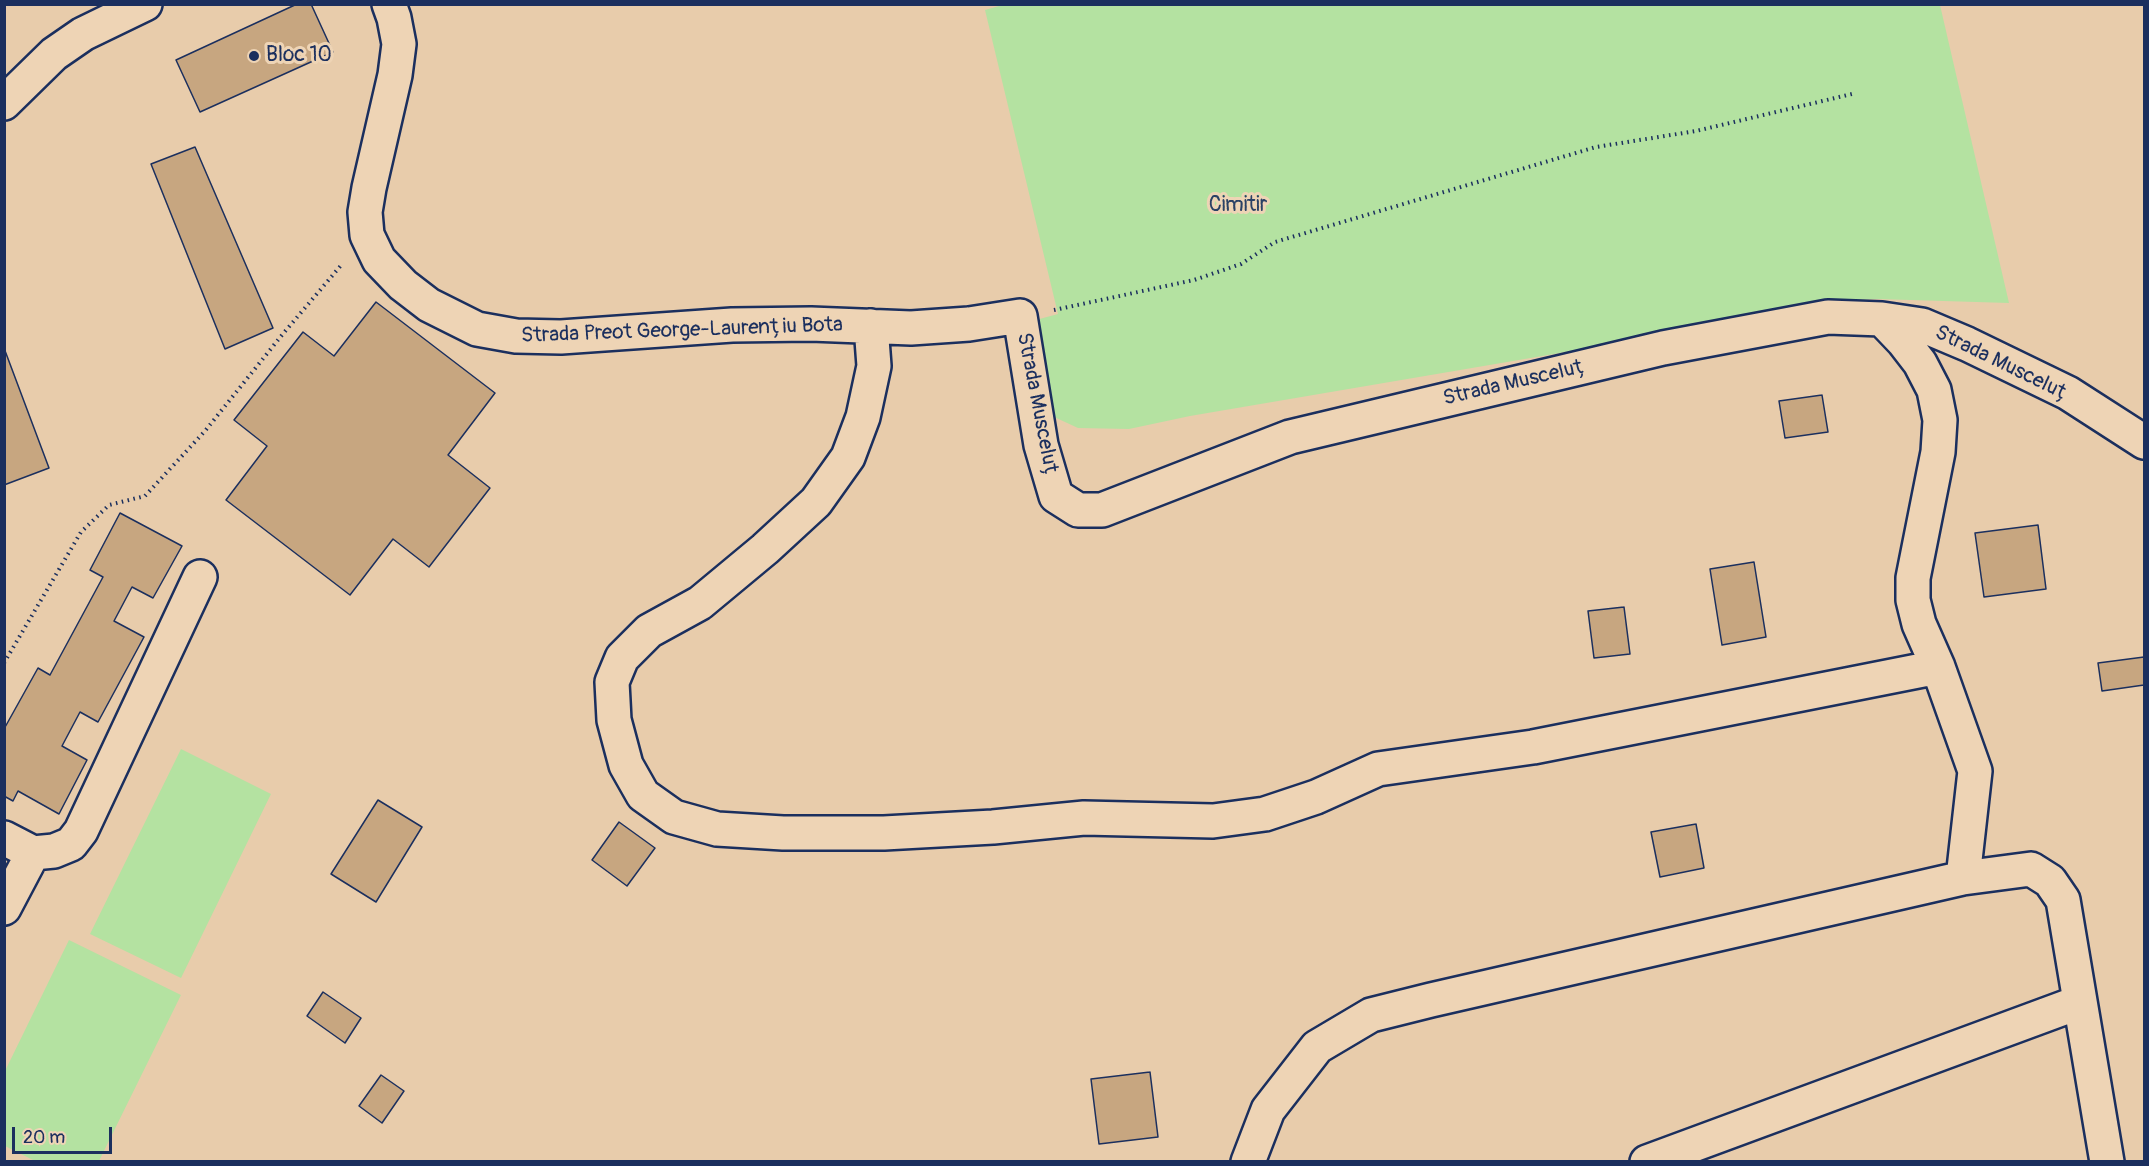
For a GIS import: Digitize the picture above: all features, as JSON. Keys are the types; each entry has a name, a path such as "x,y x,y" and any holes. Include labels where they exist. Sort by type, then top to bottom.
{"street":[{"path":"4,103 54,54 120,15 145,4"},
{"name":"Strada Preot George-Laurențiu Bota","path":"389,4 399,44 395,75 369,188 365,212 367,235 380,260 403,285 429,305 477,329 516,336 561,337 732,325 811,324 911,328 969,324 1020,316"},
{"name":"Strada Musceluț","path":"1020,316 1041,445 1056,496 1078,510 1102,510 1290,436 1663,348 1828,317 1882,319 1922,325 2068,393 2145,442"},
{"path":"1882,319 1920,363 1934,390 1940,420 1938,452 1913,578 1913,600 1919,624 1938,667 1975,771 1963,878"},
{"path":"871,326 874,366 863,417 848,458 816,502 765,549 700,603 649,632 622,658 612,682 614,720 626,765 643,795 674,817 717,829 783,833 906,832 993,828 1084,818 1213,821 1265,814 1316,797 1378,769 1533,747 1938,667"},
{"path":"4,838 33,853 54,851 71,844 81,831 200,577"},
{"path":"4,908 33,853"},
{"path":"1248,1161 1268,1110 1317,1047 1371,1015 1431,999 1963,878 2031,869 2050,881 2063,900 2107,1161"},
{"path":"1647,1161 2080,1002"}],"path":[{"path":"1020,316 1128,296 1194,280 1241,264 1275,242 1596,147 1696,131 1852,94"},
{"path":"4,663 81,532 109,505 144,496 205,431 282,335 367,235"}],"green space":[{"name":"Cimitir","path":"1006,4 1940,5 2009,303 1877,299 1834,301 1745,314 1607,345 1190,416 1129,429 1078,428 1052,416 1032,321 1058,314 985,10"},
{"path":"181,749 271,794 181,978 90,934"},
{"path":"69,940 181,995 99,1161 35,1161 5,1146 5,1071"}],"building":[{"name":"Bloc 10","path":"297,4 311,4 333,52 200,112 176,60"},
{"path":"195,147 273,328 225,349 151,164"},
{"path":"376,302 495,393 448,455 490,488 429,567 393,539 350,595 226,500 267,446 234,420 303,332 334,356"},
{"path":"4,348 49,468 4,485"},
{"path":"1822,395 1828,432 1785,438 1779,401"},
{"path":"120,513 182,546 153,598 132,587 114,621 144,637 98,722 80,712 62,746 87,760 59,814 18,791 13,801 4,796 4,729 38,668 50,675 103,577 90,570"},
{"path":"2038,525 2046,589 1984,597 1975,533"},
{"path":"1754,562 1766,637 1722,645 1710,569"},
{"path":"1624,607 1630,654 1594,658 1588,611"},
{"path":"2144,657 2144,685 2102,691 2098,663"},
{"path":"378,800 422,827 376,902 331,874"},
{"path":"619,822 655,848 627,886 592,860"},
{"path":"1696,824 1704,868 1660,877 1651,832"},
{"path":"323,992 361,1018 345,1043 307,1016"},
{"path":"1150,1072 1158,1137 1099,1144 1091,1079"},
{"path":"381,1075 404,1091 382,1123 359,1106"}],"place":[{"name":"Bloc 10","path":"254,56"}]}
